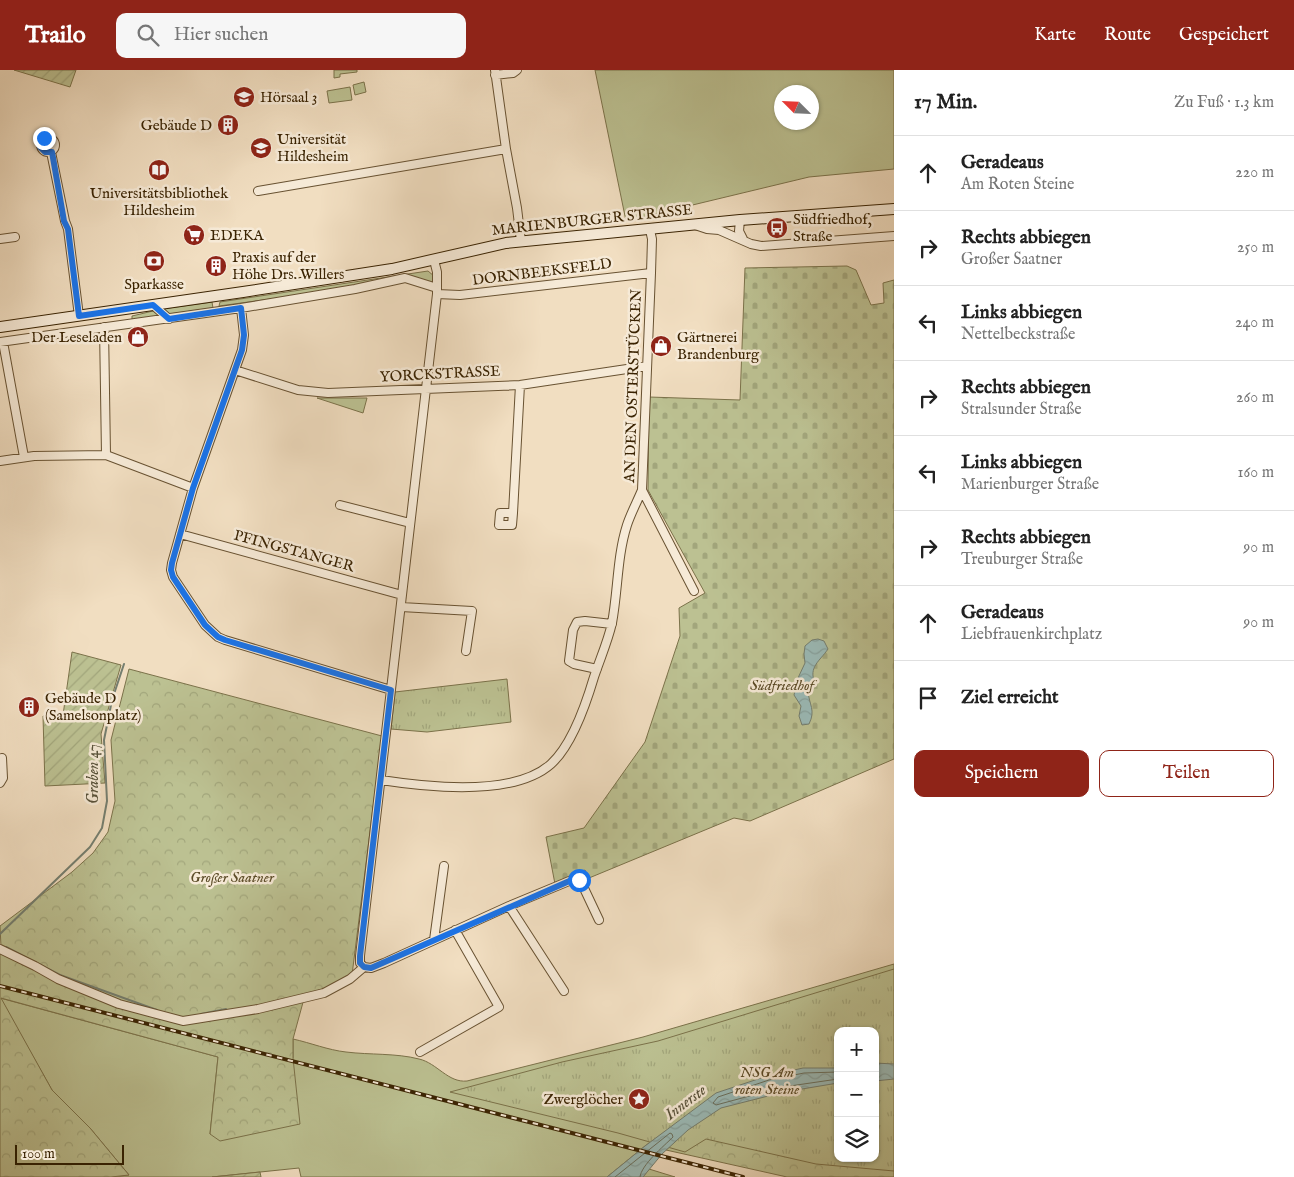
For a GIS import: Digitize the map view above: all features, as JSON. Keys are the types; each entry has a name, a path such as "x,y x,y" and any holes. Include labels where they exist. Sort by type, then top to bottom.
{"main road":[{"name":"MARIENBURGER STRASSE","path":"0,326 374,272 434,260 488,246 521,241 740,220 894,209"}],"street":[{"path":"517,70 513,73 495,73 521,241"},
{"path":"258,191 506,150"},
{"path":"52,152 64,221 67,224 79,316"},
{"path":"740,220 739,231 743,239"},
{"path":"693,225 719,230 751,244 761,246 894,236"},
{"name":"AN DEN OSTERSTÜCKEN","path":"650,230 652,239 651,273 642,490 694,591"},
{"path":"0,239 15,237"},
{"path":"434,260 437,272 437,291 360,963 364,967 371,968 574,879 579,880 582,884 599,920"},
{"name":"DORNBEEKSFELD","path":"437,291 460,295 651,273"},
{"path":"24,457 1,342 241,308 355,289 405,278 437,291"},
{"path":"153,305 169,319"},
{"path":"241,308 244,335 242,350 193,488 171,570 173,577 205,625 218,637 391,690"},
{"path":"104,327 106,455"},
{"name":"YORCKSTRASSE","path":"235,370 298,390 328,392 520,384 647,366"},
{"path":"513,512 520,384"},
{"path":"0,461 24,457 68,454 106,455 193,488"},
{"path":"381,780 416,786 455,788 489,786 537,774 550,765 560,754 587,699 612,624 627,525 642,490"},
{"path":"340,505 410,523"},
{"name":"PFINGSTANGER","path":"180,534 402,594"},
{"path":"401,607 472,611 466,651"},
{"path":"597,668 574,664 569,661 573,630 577,622 612,624"},
{"path":"0,783 3,778 2,758"},
{"path":"434,940 444,866"},
{"path":"509,906 564,992"},
{"path":"420,1052 499,1007 455,930"},
{"path":"0,949 58,979 119,1004 183,1021 258,1008 324,993 350,979 364,967"}],"green space":[{"path":"14,70 76,70 70,87"},
{"path":"334,70 357,70 357,72 340,74 340,77 334,78"},
{"path":"595,70 894,70 894,169 809,177 626,221"},
{"path":"364,82 366,92 355,95 353,85"},
{"path":"350,87 352,100 329,103 327,91"},
{"name":"Südfriedhof","path":"847,266 856,270 871,305 884,303 883,283 894,280 894,759 750,821 734,818 589,878 585,870 555,884 546,837 584,828 645,742 680,636 679,608 705,593 648,490 649,397 740,400 745,268"},
{"path":"428,271 434,276 433,282 430,283 417,279 219,306 220,302"},
{"path":"212,302 213,308 169,314 162,309"},
{"path":"153,311 158,316 132,320 132,316"},
{"path":"317,398 367,398 363,413"},
{"path":"72,652 121,665 101,734 105,783 45,786 43,716 63,715"},
{"name":"Großer Saatner","path":"129,669 382,736 352,975 333,985 305,995 293,1039 293,1058 300,1124 220,1141 210,1134 218,1057 1,998 52,1090 90,1128 129,1175 111,1177 0,1177 0,926 72,872 93,853 108,832 115,801 111,740"},
{"path":"507,679 511,722 427,732 391,729 395,692"},
{"path":"894,964 894,1064 879,1038 879,1027 834,1027 834,1033 716,1093 607,1177 301,1177 299,1168 212,1177 111,1177 129,1175 90,1128 52,1090 0,998 218,1057 210,1134 293,1058 293,1039 339,1051 419,1059 431,1064 454,1079 467,1081 643,1037"},
{"name":"NSG Am roten Steine","path":"894,969 894,1171 816,1164 706,1139 685,1152 618,1133 450,1092 562,1062 658,1041"},
{"path":"894,1079 894,1177 787,1177 666,1150 688,1130 834,1157 834,1162 879,1162 879,1141"},
{"path":"649,1169 675,1177 643,1177"},
{"path":"260,1172 261,1177 212,1177"}],"water":[{"path":"812,640 824,641 828,649 814,668 813,677 815,683 808,691 812,715 809,724 802,725 799,716 801,706 794,695 798,678 805,663 805,646"},
{"path":"879,1063 894,1064 894,1079 879,1081"},
{"path":"803,1068 834,1068 834,1084 784,1092 721,1108 688,1130 662,1154 643,1177 607,1177 716,1093 767,1076"}],"waterway":[{"name":"Graben 47","path":"0,934 90,847 102,828 107,801 104,740 112,700 124,664"},
{"path":"6,947 60,975 157,1010"},
{"path":"201,1014 226,1009"}],"railway":[{"path":"0,986 743,1177"}],"place":[{"name":"Hörsaal 3","path":"244,97"},
{"name":"Gebäude D","path":"228,125"},
{"name":"Universität Hildesheim","path":"261,148"},
{"name":"Universitätsbibliothek Hildesheim","path":"159,170"},
{"name":"Südfriedhof, Straße","path":"777,228"},
{"name":"EDEKA","path":"194,235"},
{"name":"Sparkasse","path":"154,261"},
{"name":"Praxis auf der Höhe Drs. Willers","path":"216,266"},
{"name":"Der Leseladen","path":"138,337"},
{"name":"Gärtnerei Brandenburg","path":"661,346"},
{"name":"Gebäude D (Samelsonplatz)","path":"29,707"},
{"name":"Zwerglöcher","path":"639,1099"}],"route":[{"path":"44,138 40,147 47,153 52,152 64,221 68,229 79,316 153,305 169,319 241,308 244,335 242,350 193,488 172,563 173,577 205,625 218,637 391,690 360,963 364,967 371,968 509,906 574,879 579,880"}],"water label":[{"name":"Innerste","path":"686,1103"}]}
